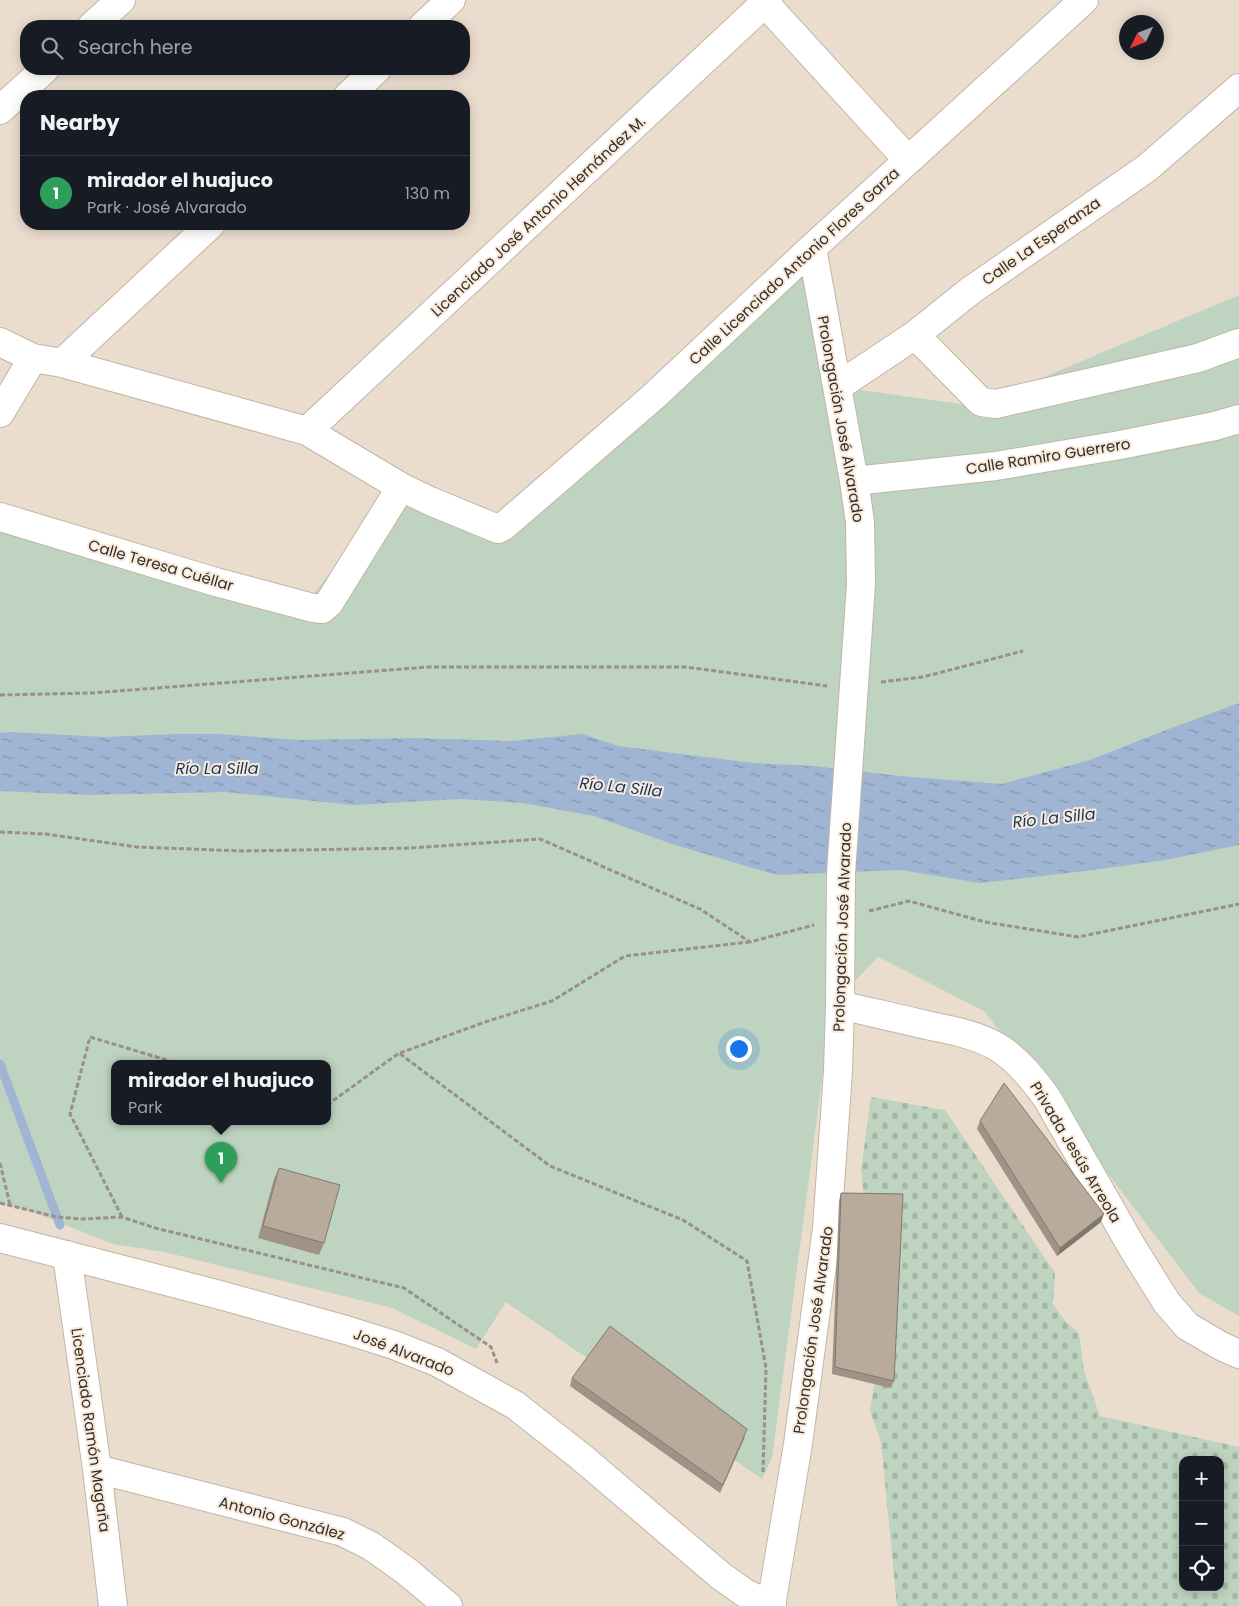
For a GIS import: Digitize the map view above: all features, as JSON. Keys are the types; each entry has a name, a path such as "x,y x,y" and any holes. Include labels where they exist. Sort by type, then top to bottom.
{"street":[{"path":"99,20 121,0"},
{"path":"429,20 451,0"},
{"name":"Calle Licenciado Antonio Flores Garza","path":"401,487 493,528 502,528 653,397 812,248 1084,0"},
{"path":"765,1 908,160"},
{"name":"Licenciado José Antonio Hernández M.","path":"308,432 765,1"},
{"path":"22,90 38,75"},
{"path":"354,90 371,75"},
{"name":"Calle La Esperanza","path":"837,387 915,335 970,290 1148,168 1239,88"},
{"path":"0,110 20,92"},
{"path":"62,363 205,230"},
{"name":"Prolongación José Alvarado","path":"763,1603 798,1444 827,1228 838,1071 841,873 861,584 860,522 812,248"},
{"path":"915,335 981,402 996,404 1198,358 1239,343"},
{"path":"0,342 33,358 62,363 308,432 401,487"},
{"path":"0,413 33,358"},
{"name":"Calle Ramiro Guerrero","path":"854,481 1006,464 1120,446 1215,426 1239,419"},
{"name":"Calle Teresa Cuéllar","path":"0,517 216,582 322,609 329,603 401,487"},
{"name":"Privada Jesús Arreola","path":"840,1005 960,1032 998,1048 1016,1061 1047,1098 1132,1247 1167,1303 1188,1326 1221,1346 1239,1354"},
{"name":"José Alvarado","path":"0,1238 207,1291 346,1330 394,1345 437,1362 515,1405 580,1456 721,1576 763,1603"},
{"name":"Licenciado Ramón Magaña","path":"67,1255 97,1469 113,1606"},
{"name":"Antonio González","path":"97,1469 343,1532 371,1546 405,1570 448,1606"}],"path":[{"path":"876,682 923,677 1023,651"},
{"path":"0,695 92,693 428,667 686,667 829,686"},
{"path":"0,832 46,834 136,847 243,851 411,848 540,839 700,910 750,942"},
{"path":"863,912 909,901 985,922 1078,937 1239,904"},
{"path":"331,1102 400,1053 485,1022 552,1002 625,956 750,942 818,924"},
{"path":"122,1217 70,1114 90,1037 167,1060"},
{"path":"400,1053 550,1166 683,1220 747,1262 766,1368 763,1476"},
{"path":"0,1163 10,1205"},
{"path":"0,1203 57,1217 83,1219 122,1217 155,1228 404,1288 491,1347 498,1363"}],"green space":[{"path":"812,248 832,386 975,406 1239,295 1239,1316 1199,1293 984,1011 878,957 832,1005 772,1458 762,1479 506,1302 476,1349 392,1308 164,1252 113,1244 30,1211 0,1203 0,515 305,605 394,492 501,525"},
{"path":"871,1097 945,1110 1055,1273 1053,1304 1066,1322 1079,1333 1084,1371 1100,1416 1239,1447 1239,1606 897,1606 881,1442 870,1411 882,1337 861,1171"}],"water":[{"name":"Río La Silla","path":"1239,703 1239,845 1165,860 980,883 901,870 777,875 675,845 594,816 523,803 461,799 353,805 226,792 88,795 0,791 0,733 10,732 105,737 219,734 299,740 414,738 512,741 582,734 618,746 753,763 814,766 901,776 1001,784 1090,760"}],"building":[{"path":"1004,1083 1104,1214 1060,1248 980,1121"},
{"path":"279,1168 340,1185 324,1243 263,1226"},
{"path":"841,1193 903,1194 894,1381 835,1367"},
{"path":"610,1326 747,1429 723,1485 572,1378"}],"waterway":[{"path":"0,1064 60,1225"}],"place":[{"name":"mirador el huajuco","path":"221,1183"}]}
